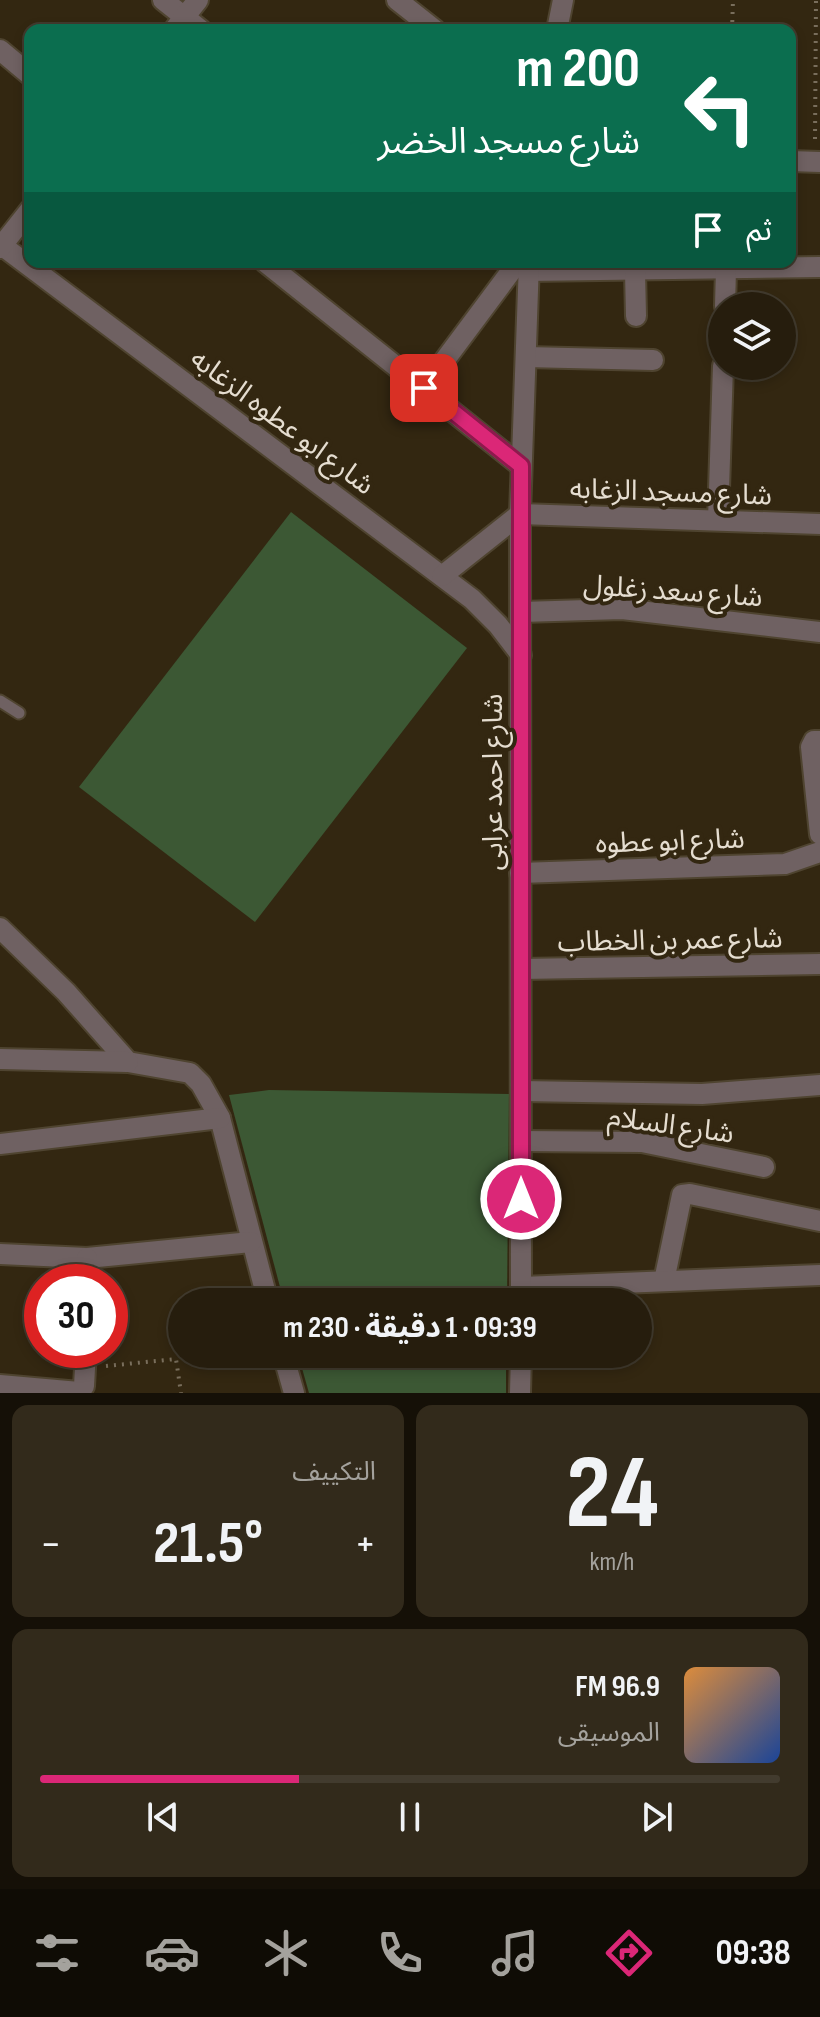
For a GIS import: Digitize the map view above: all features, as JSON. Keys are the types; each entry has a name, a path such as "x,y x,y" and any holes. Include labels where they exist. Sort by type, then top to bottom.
{"street":[{"path":"163,0 184,24"},
{"path":"187,24 198,0"},
{"path":"397,0 427,24"},
{"path":"558,24 563,0"},
{"path":"0,50 24,70"},
{"path":"796,161 817,162"},
{"path":"1,246 24,217"},
{"name":"شارع ابو عطوه الزغابه","path":"1,246 24,263"},
{"path":"796,268 820,267"},
{"name":"شارع ابو عطوه الزغابه","path":"30,268 472,599 498,625 521,655"},
{"path":"273,268 521,466"},
{"path":"424,388 520,270 773,268"},
{"path":"725,292 726,269"},
{"name":"شارع احمد عرابى","path":"520,270 526,357 520,514 522,1288"},
{"path":"635,271 636,316"},
{"path":"526,357 653,360"},
{"path":"718,520 723,380"},
{"path":"442,576 520,514"},
{"name":"شارع مسجد الزغابه","path":"520,514 820,524"},
{"name":"شارع سعد زغلول","path":"521,612 622,609 820,632"},
{"path":"820,741 814,741 811,747 820,834"},
{"name":"شارع ابو عطوه","path":"520,873 785,864 820,852"},
{"path":"0,928 66,992 128,1062"},
{"name":"شارع عمر بن الخطاب","path":"521,969 820,964"},
{"path":"0,1059 128,1062 196,1076 220,1118 264,1288"},
{"path":"521,1091 702,1094 820,1085"},
{"path":"0,1144 220,1118"},
{"name":"شارع السلام","path":"521,1141 642,1142 764,1167"},
{"path":"664,1281 682,1195 690,1194 820,1221"},
{"path":"0,1254 87,1258 251,1242"},
{"path":"87,1258 87,1264"},
{"path":"588,1288 664,1281 820,1275"},
{"path":"0,1385 79,1392 84,1386 85,1368"},
{"path":"287,1368 294,1393"},
{"path":"520,1393 521,1368"}],"lane":[{"path":"0,701 19,713"}],"path":[{"path":"732,24 733,0"},
{"path":"816,0 817,162"},
{"path":"128,1359 176,1359 181,1393"}],"green space":[{"path":"291,512 467,648 255,922 79,787"},
{"path":"269,1090 509,1094 507,1288 280,1288 229,1095"},
{"path":"302,1368 506,1368 506,1393 309,1393"}],"route":[{"path":"424,388 521,466 521,1199"}]}
